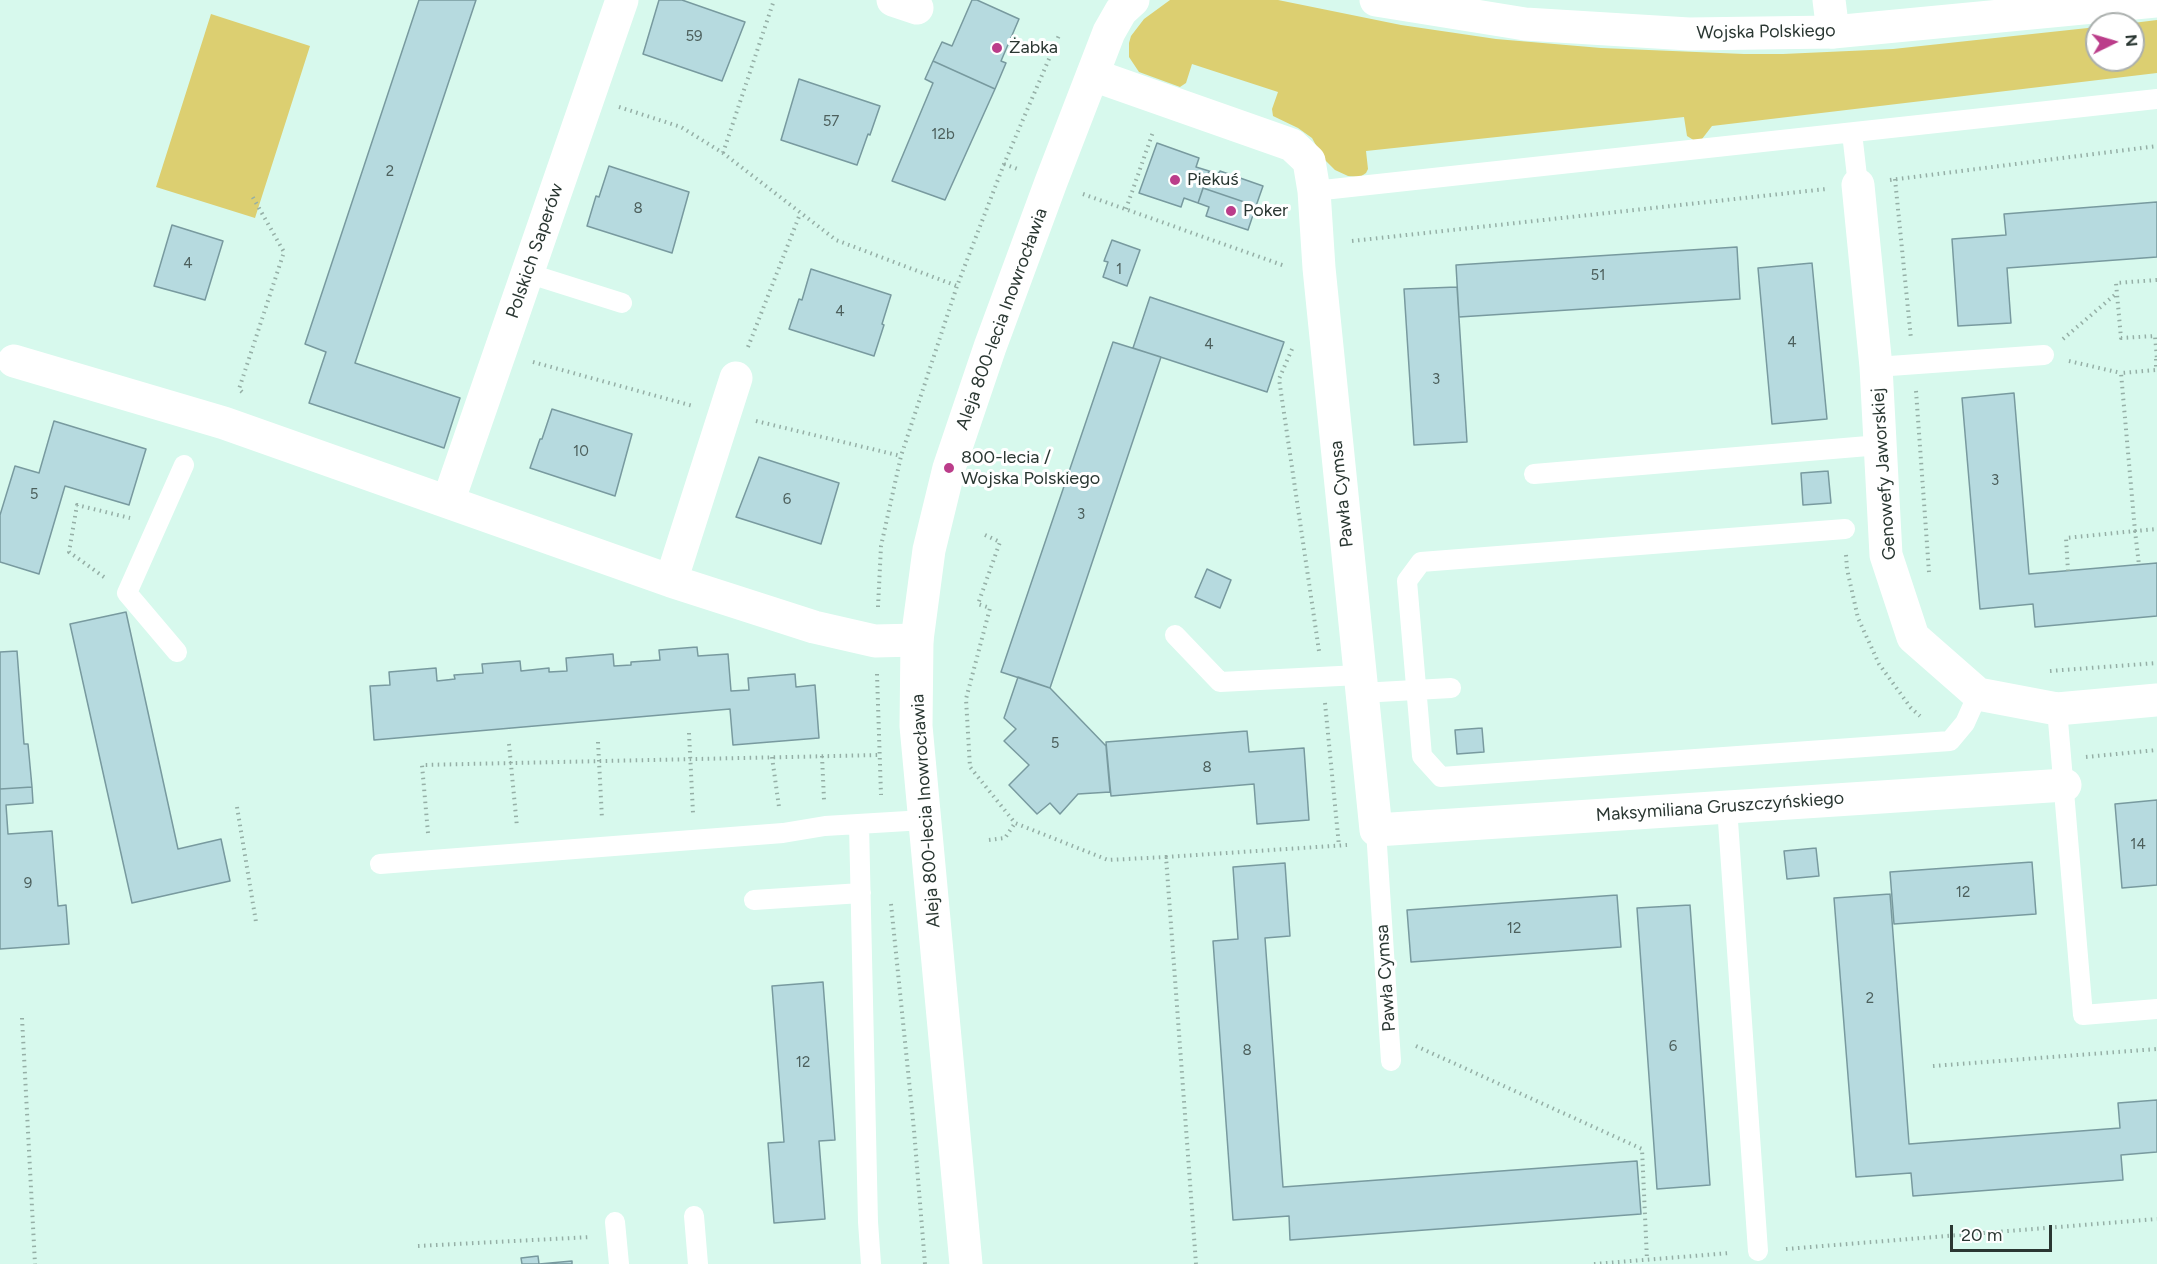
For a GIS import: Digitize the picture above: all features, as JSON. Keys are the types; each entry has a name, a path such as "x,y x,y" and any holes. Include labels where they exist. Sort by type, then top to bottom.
{"street":[{"name":"Polskich Saperów","path":"448,502 622,0"},
{"name":"Aleja 800-lecia Inowrocławia","path":"966,1264 916,726 918,640 929,550 949,468 990,347 1051,182 1109,32 1121,11 1133,0"},
{"name":"Wojska Polskiego","path":"1376,0 1525,24 1689,34 1833,32 2157,1"},
{"path":"1829,0 1833,32"},
{"name":"Pawła Cymsa","path":"1093,75 1292,145 1309,160 1314,191 1319,268 1376,830"},
{"name":"Genowefy Jaworskiej","path":"1858,185 1876,367 1886,555 1914,637 1978,694"},
{"path":"14,361 224,423 671,581 814,627 875,641 918,640"},
{"path":"671,581 736,378"},
{"path":"1978,694 2057,709 2157,700"},
{"name":"Maksymiliana Gruszczyńskiego","path":"1376,830 2065,785"}],"lane":[{"path":"1314,191 2157,99"},
{"path":"1852,133 1858,185"},
{"path":"527,273 622,303"},
{"path":"1876,367 2044,355"},
{"path":"1534,474 1880,446"},
{"path":"177,652 127,593 184,465"},
{"path":"1845,529 1421,562 1407,581 1422,756 1441,777 1950,741 1965,723 1978,694"},
{"path":"1175,635 1220,682 1322,676 1360,684 1417,690 1450,688"},
{"path":"2057,709 2083,1015 2157,1009"},
{"path":"1727,807 1758,1251"},
{"path":"380,864 783,834 825,826 924,820"},
{"path":"860,824 868,1222 871,1264"},
{"name":"Pawła Cymsa","path":"1376,830 1392,1061"},
{"path":"754,900 861,893"},
{"path":"694,1216 698,1264"},
{"path":"616,1228 619,1264"}],"path":[{"path":"723,153 774,0"},
{"path":"588,98 681,127 723,153 836,240 957,286"},
{"path":"1126,209 1154,130"},
{"path":"1352,248 1352,239 1858,185 2157,146"},
{"path":"1004,164 1297,270 1319,268"},
{"path":"1895,179 1914,364 1930,575"},
{"path":"248,396 239,389 284,252 251,194"},
{"path":"736,378 800,214"},
{"path":"2044,355 2121,372 2156,370 2155,336 2121,338 2116,283 2157,280"},
{"path":"2044,355 2117,293"},
{"path":"1293,347 1279,379 1322,676 1339,846"},
{"path":"2121,372 2139,565"},
{"path":"127,593 69,552 78,505 157,525"},
{"path":"2068,571 2066,538 2157,530"},
{"path":"985,535 1000,542 978,604 990,608 966,699 970,767 1015,823 1108,860 1339,846 1354,844 1376,830"},
{"path":"2047,672 2157,663"},
{"path":"688,733 694,840"},
{"path":"598,742 604,847"},
{"path":"509,744 519,854"},
{"path":"431,860 422,765 880,755"},
{"path":"822,756 825,826"},
{"path":"772,757 783,834"},
{"path":"237,807 256,922"},
{"path":"989,840 1005,838 1015,823"},
{"path":"1166,857 1196,1264"},
{"path":"22,1018 35,1264"},
{"path":"1390,1034 1642,1149 1647,1260"},
{"path":"1933,1066 2157,1049"},
{"path":"1594,1264 2157,1218"},
{"path":"418,1246 616,1228"}],"shaded area":[{"path":"1170,0 1278,0 1401,25 1496,39 1601,48 1744,54 1893,49 2085,28 2085,72 2145,72 2145,22 2157,20 2157,73 1712,126 1702,139 1695,141 1687,136 1684,117 1366,151 1368,169 1360,177 1348,176 1335,170 1323,158 1312,138 1298,128 1273,116 1272,109 1278,92 1192,64 1186,83 1180,87 1139,72 1129,57 1129,43 1131,36 1144,19"},
{"path":"211,14 310,46 255,218 156,187"}],"building":[{"path":"419,0 476,0 355,363 460,398 444,448 309,403 326,352 305,344"},
{"path":"659,0 682,0 745,22 722,81 643,54"},
{"path":"972,0 977,0 1019,19 1001,61 1006,63 995,89 933,61 942,42 952,46"},
{"path":"933,61 995,89 945,200 892,181 933,83 925,79"},
{"path":"799,79 880,106 857,165 781,140"},
{"name":"Piekuś","path":"1157,143 1199,158 1196,167 1209,171 1198,203 1184,198 1181,207 1139,193"},
{"path":"609,166 689,192 672,253 587,226 596,196 599,197"},
{"path":"1209,171 1218,174 1220,171 1263,186 1256,206 1203,188"},
{"name":"Poker","path":"1203,188 1256,206 1248,230 1206,216 1209,207 1198,203"},
{"path":"2157,202 2157,257 2007,268 2011,323 1958,326 1952,239 2006,235 2004,214"},
{"path":"172,225 223,241 205,300 154,286"},
{"path":"1112,240 1140,250 1127,286 1103,277 1108,262 1104,261"},
{"path":"1737,247 1740,299 1459,317 1456,265"},
{"path":"1812,263 1827,419 1772,424 1758,268"},
{"path":"811,269 891,295 874,356 789,329 799,299 802,300"},
{"path":"1457,287 1467,442 1414,445 1404,289"},
{"path":"1150,297 1284,342 1267,392 1133,348"},
{"path":"1113,342 1161,357 1050,688 1001,672"},
{"path":"2014,393 2029,574 2157,563 2157,616 2035,627 2033,604 1980,609 1962,398"},
{"path":"552,409 632,434 615,496 530,468"},
{"path":"54,421 146,449 129,505 65,486 39,574 0,562 0,515 15,466 39,473"},
{"path":"759,457 839,483 821,544 736,517"},
{"path":"1828,471 1831,503 1803,505 1801,473"},
{"path":"1207,569 1231,580 1220,608 1195,597"},
{"path":"126,612 178,849 221,839 230,881 132,903 70,624"},
{"path":"697,647 698,656 728,654 731,691 749,690 748,678 795,674 796,687 815,685 819,738 733,745 730,709 374,740 370,686 390,685 389,672 436,668 437,681 455,679 454,675 483,673 482,664 520,661 521,671 549,668 549,672 567,671 566,658 613,654 614,666 631,665 631,662 660,660 659,650"},
{"path":"17,651 24,744 28,744 32,787 0,789 0,652"},
{"path":"1018,677 1050,688 1106,746 1110,792 1078,794 1060,814 1050,803 1037,814 1009,785 1029,765 1004,741 1016,729 1004,718"},
{"path":"1482,728 1484,752 1457,754 1455,730"},
{"path":"1247,731 1249,752 1304,748 1309,820 1257,824 1254,784 1111,796 1106,742"},
{"path":"32,787 33,803 6,805 8,834 52,831 58,906 66,905 69,944 0,949 0,789"},
{"path":"2157,800 2157,885 2122,888 2115,804"},
{"path":"1816,848 1819,876 1787,879 1784,851"},
{"path":"2032,862 2036,914 1894,924 1890,872"},
{"path":"1285,863 1290,936 1265,938 1283,1187 1637,1161 1641,1214 1290,1240 1289,1216 1233,1220 1213,941 1238,939 1233,867"},
{"path":"1890,894 1909,1144 2120,1128 2118,1103 2157,1100 2157,1152 2121,1155 2123,1180 1913,1196 1911,1173 1856,1177 1834,898"},
{"path":"1617,895 1621,947 1411,962 1407,910"},
{"path":"1690,905 1710,1185 1657,1189 1637,908"},
{"path":"823,982 835,1140 819,1141 825,1219 774,1223 768,1143 784,1142 772,986"},
{"path":"538,1256 539,1264 522,1264 521,1258"},
{"path":"572,1261 572,1264 539,1264"}],"place":[{"name":"Żabka","path":"997,48"},
{"name":"Piekuś","path":"1175,180"},
{"name":"Poker","path":"1231,211"},
{"name":"800-lecia / Wojska Polskiego","path":"949,468"}]}
